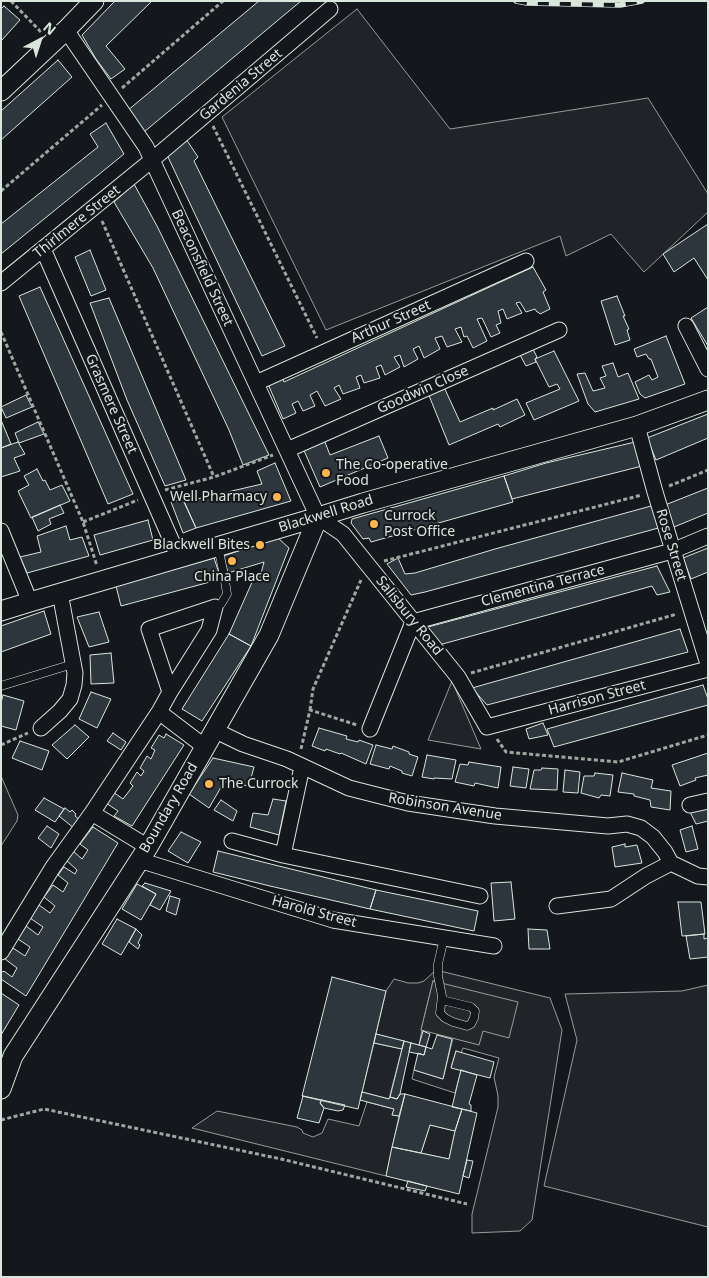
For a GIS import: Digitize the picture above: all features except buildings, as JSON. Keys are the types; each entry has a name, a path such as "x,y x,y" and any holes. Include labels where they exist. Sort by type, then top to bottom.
{"street":[{"path":"1,91 94,1"},
{"name":"Gardenia Street","path":"152,160 330,9"},
{"name":"Beaconsfield Street","path":"66,30 146,147 318,517"},
{"name":"Thirlmere Street","path":"1,283 152,160"},
{"name":"Grasmere Street","path":"43,249 179,558"},
{"name":"Arthur Street","path":"256,383 526,261"},
{"path":"686,326 708,369"},
{"name":"Goodwin Close","path":"287,450 559,330"},
{"name":"Blackwell Road","path":"1,611 363,503 637,426 708,400"},
{"name":"Rose Street","path":"637,426 672,551 708,664"},
{"name":"Salisbury Road","path":"318,517 342,534 458,677 487,727"},
{"name":"Boundary Road","path":"1,1089 13,1056 143,854 270,635 318,517"},
{"path":"1,531 30,602"},
{"name":"Clementina Terrace","path":"413,622 672,551 708,536"},
{"path":"42,728 70,699 74,685 75,673 60,592"},
{"path":"170,692 149,629 215,607"},
{"path":"1,952 53,867 92,813 159,712 209,630 215,607"},
{"path":"370,729 413,622"},
{"name":"Harrison Street","path":"487,727 708,669"},
{"path":"159,712 205,747"},
{"name":"Robinson Avenue","path":"214,730 349,788 408,803 495,816 608,826 627,824 641,828 653,837 671,863"},
{"path":"283,855 300,766"},
{"path":"690,805 708,801"},
{"name":"Harold Street","path":"92,813 143,854 333,920 494,946"},
{"path":"232,841 283,855 480,896"},
{"path":"557,906 611,899 646,876 671,863 698,876 708,877"}],"lane":[{"path":"215,607 221,604 227,594 218,546"},
{"path":"1,686 73,664"},
{"path":"442,1000 471,1007 476,1011 471,1024 466,1026 453,1022 440,1013 442,996 438,964 444,938"}],"path":[{"path":"11,1 52,43"},
{"path":"207,113 324,352"},
{"path":"95,206 214,477"},
{"path":"1,332 83,522 102,580"},
{"path":"83,522 150,494 214,477 287,450"},
{"path":"300,766 313,689 367,565 655,492 708,470"},
{"path":"458,677 690,610"},
{"path":"310,710 370,729"},
{"path":"487,727 506,752 618,762 708,735"},
{"path":"1,745 42,728"},
{"path":"1,1120 44,1109 282,1159 467,1204"}],"shaded area":[{"path":"357,9 450,129 648,98 708,194 708,212 644,272 611,234 566,256 560,236 326,330 222,117"},
{"path":"452,681 481,749 428,740"},
{"path":"1,776 18,815 17,821 1,846"},
{"path":"436,970 550,998 562,1030 532,1220 520,1231 472,1233 472,1214 498,1107 494,1077 499,1058 463,1048 461,1053 456,1051 451,1067 461,1070 455,1093 412,1079 414,1070 443,1079 453,1038 479,1044 482,1031 433,981 419,1045 376,1034 386,991 394,979 408,983 418,983 424,981"},
{"path":"433,981 518,1002 509,1038 483,1031 479,1045 421,1030"},
{"path":"708,985 708,1227 544,1186 577,1040 565,994 682,991"},
{"path":"374,1043 402,1049 389,1099 362,1092"},
{"path":"367,1102 394,1109 392,1115 399,1116 386,1176 192,1128 217,1111 297,1127 303,1133 313,1137 322,1133 328,1119 359,1126"},
{"path":"430,1125 455,1131 449,1159 421,1153"}],"railway":[{"path":"516,1 527,3 620,5 642,1"}],"place":[{"name":"The Co-operative Food","path":"326,473"},
{"name":"Well Pharmacy","path":"277,497"},
{"name":"Currock Post Office","path":"374,524"},
{"name":"Blackwell Bites","path":"260,545"},
{"name":"China Place","path":"232,561"},
{"name":"The Currock","path":"209,784"}]}
